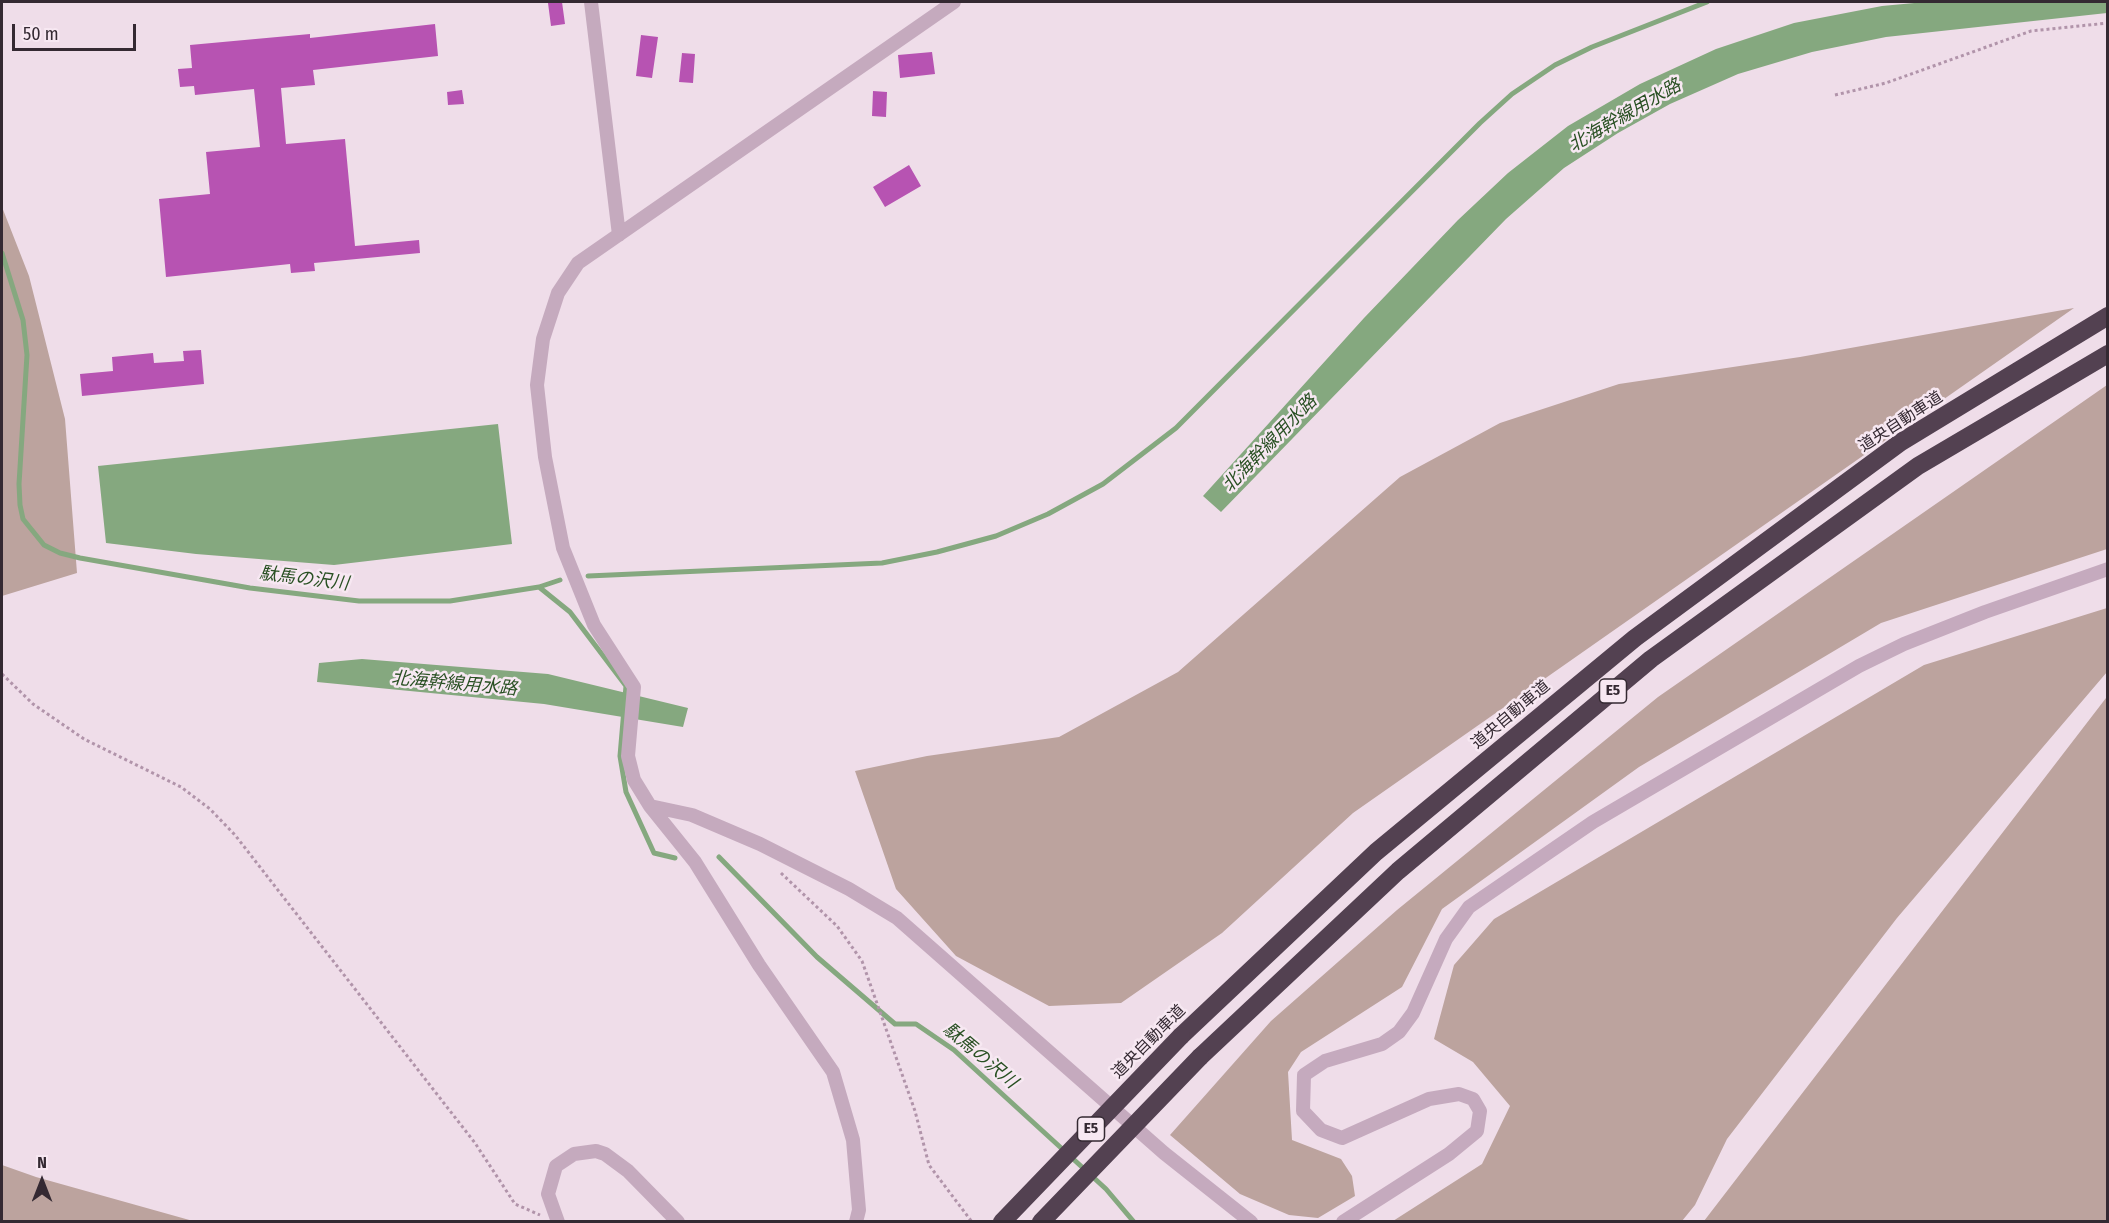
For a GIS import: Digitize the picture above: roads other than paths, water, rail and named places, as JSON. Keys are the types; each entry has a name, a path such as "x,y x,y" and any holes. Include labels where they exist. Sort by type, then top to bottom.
{"highway":[{"name":"道央自動車道","path":"1002,1221 1181,1036 1376,852 1635,638 1901,442 2108,316"},
{"name":"E5","path":"1041,1221 1200,1057 1398,871 1651,659 1918,466 2108,354"}],"street":[{"path":"591,2 619,235"},
{"path":"856,1221 859,1210 853,1140 833,1072 759,965 695,862 650,806 634,780 628,756 634,687 594,625 563,548 545,457 537,386 543,339 558,293 578,263 954,2"},
{"path":"1343,1221 1449,1154 1477,1131 1480,1111 1473,1099 1460,1094 1429,1099 1342,1138 1321,1130 1303,1111 1304,1075 1324,1061 1382,1044 1399,1032 1413,1013 1446,939 1469,907 1593,822 1859,666 1904,644 1985,612 2108,569"},
{"path":"650,806 692,815 760,844 849,889 897,918 1164,1153 1251,1221"},
{"path":"552,1219 548,1194 556,1166 574,1154 596,1151 605,1154 628,1171 678,1221"}],"water":[{"name":"北海幹線用水路","path":"1925,2 2107,2 2107,13 1886,37 1812,52 1738,74 1670,104 1618,133 1564,168 1506,219 1221,512 1203,496 1364,318 1458,220 1508,173 1568,126 1640,84 1716,49 1794,23 1882,6"},
{"path":"498,424 512,544 334,565 196,554 106,543 98,466"},
{"name":"北海幹線用水路","path":"362,659 548,674 688,708 683,727 544,704 317,682 319,663"}],"waterway":[{"path":"588,576 882,563 937,552 996,536 1048,514 1103,484 1176,428 1480,123 1512,94 1555,65 1592,47 1707,2"},
{"name":"駄馬の沢川","path":"2,253 23,320 27,355 19,484 20,505 23,519 44,545 60,553 80,558 250,588 359,601 450,601 539,587 570,612 626,686 620,756 626,792 654,853 675,858"},
{"path":"539,587 560,580"},
{"name":"駄馬の沢川","path":"719,857 817,957 895,1024 916,1024 954,1050 1106,1189 1134,1222"}]}
